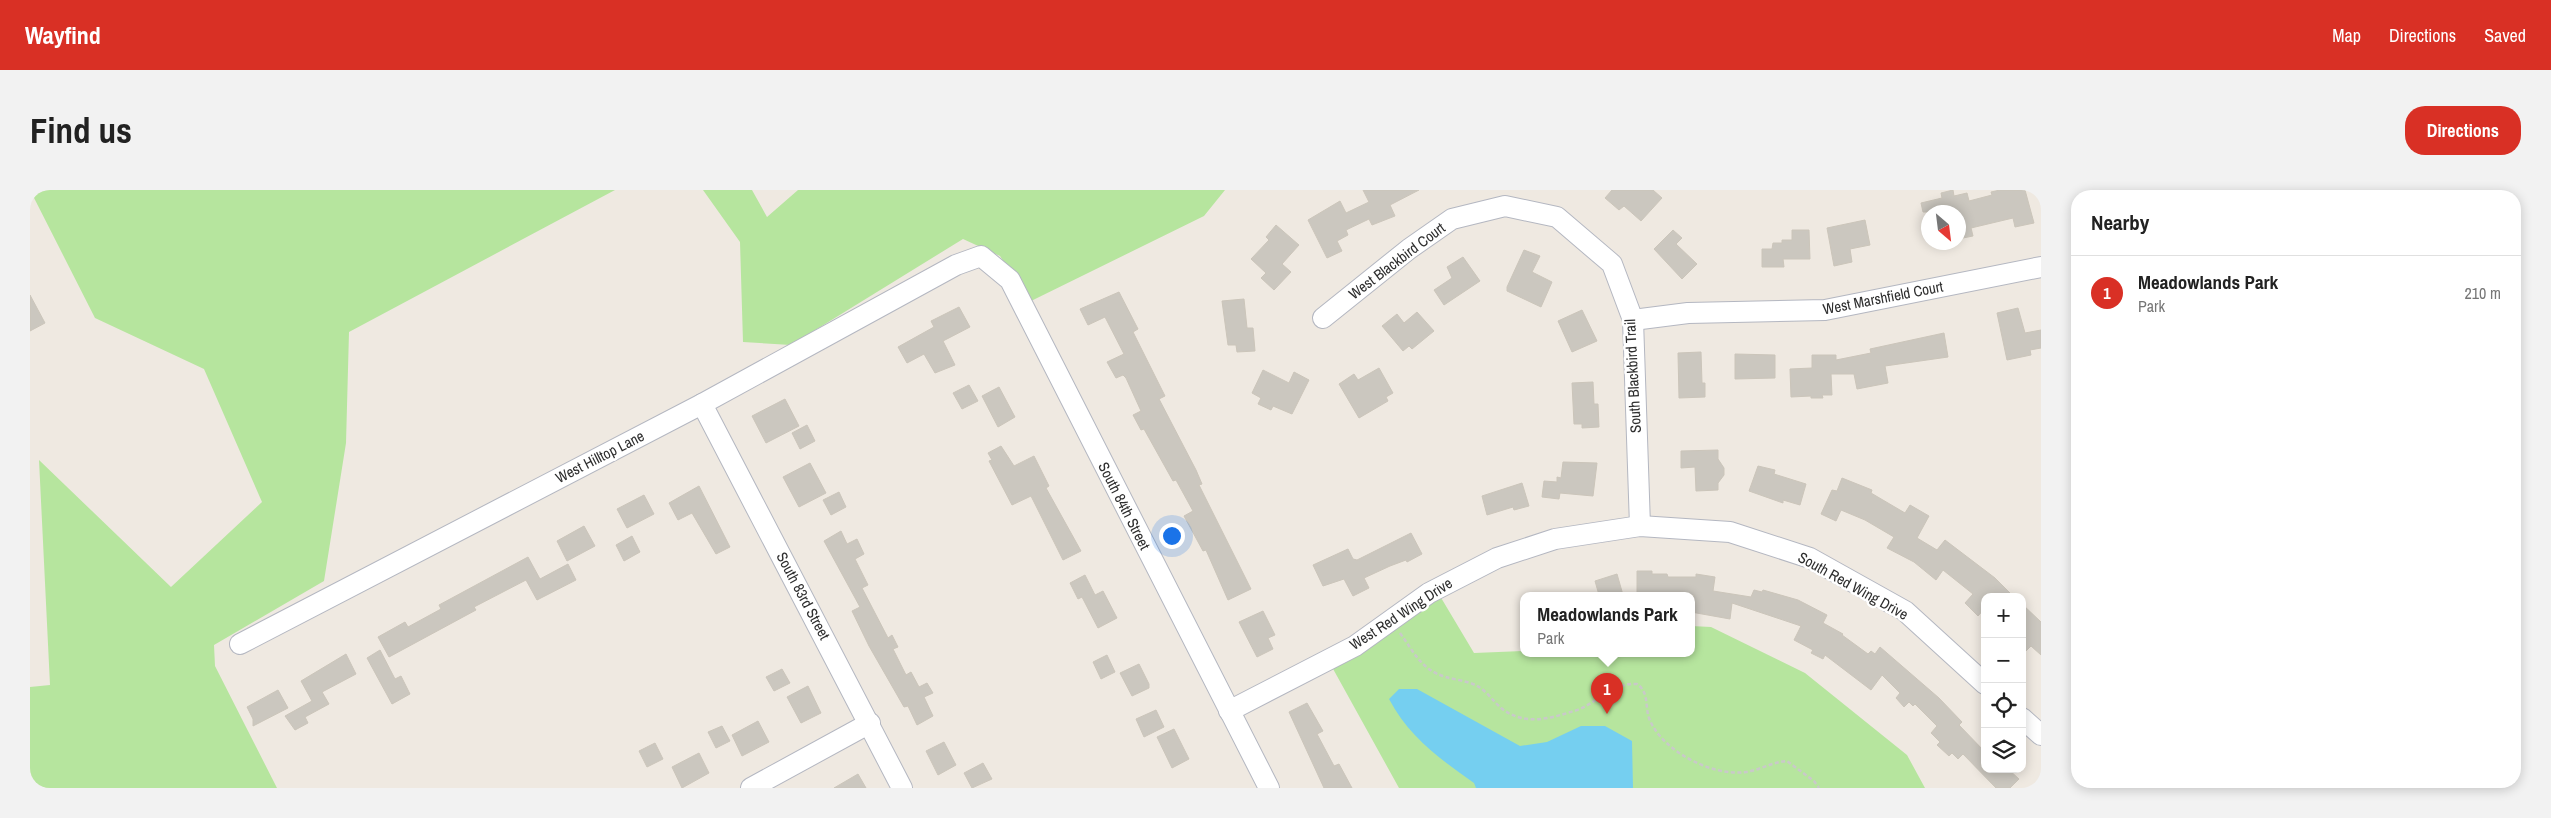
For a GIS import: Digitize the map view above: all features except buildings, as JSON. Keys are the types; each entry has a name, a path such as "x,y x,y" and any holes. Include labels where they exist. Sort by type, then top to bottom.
{"street":[{"name":"West Blackbird Court","path":"1323,318 1409,249 1452,219 1505,206"},
{"name":"South Blackbird Trail","path":"1505,206 1557,217 1612,264 1633,320 1640,526"},
{"name":"South 84th Street","path":"956,265 981,256 1010,280 1269,788"},
{"name":"West Hilltop Lane","path":"240,644 702,404 956,265"},
{"name":"West Marshfield Court","path":"1633,320 1688,313 1825,310 2041,267"},
{"name":"South 83rd Street","path":"702,404 902,788"},
{"name":"West Red Wing Drive","path":"1229,711 1355,646 1429,593 1497,558 1555,539 1640,526"},
{"name":"South Red Wing Drive","path":"1640,526 1730,532 1810,558 1905,611 1984,683"},
{"path":"2026,722 2041,736"},
{"path":"751,788 870,724"}],"path":[{"path":"1390,620 1419,662 1435,673 1480,687 1500,706 1518,718 1526,720 1539,719 1576,711 1624,685 1637,684 1645,694 1649,718 1680,755 1706,765 1737,772 1787,762 1814,781 1819,788"}],"green space":[{"path":"30,190 615,190 349,332 346,443 324,581 214,645 215,666 277,788 30,788 30,687 50,685 39,460 171,587 262,502 204,369 95,318"},
{"path":"703,190 752,190 767,217 798,190 1225,190 1204,216 1029,302 1000,256 963,239 791,345 743,342 740,242"},
{"path":"1440,596 1474,653 1520,651 1520,657 1695,657 1695,626 1711,627 1805,673 1907,755 1925,788 1399,788 1332,667"}],"water":[{"path":"1399,689 1417,689 1520,746 1547,742 1581,726 1605,726 1632,741 1633,788 1476,788 1474,783 1437,756 1406,725 1389,699"}],"place":[{"name":"Meadowlands Park","path":"1607,714"}]}
